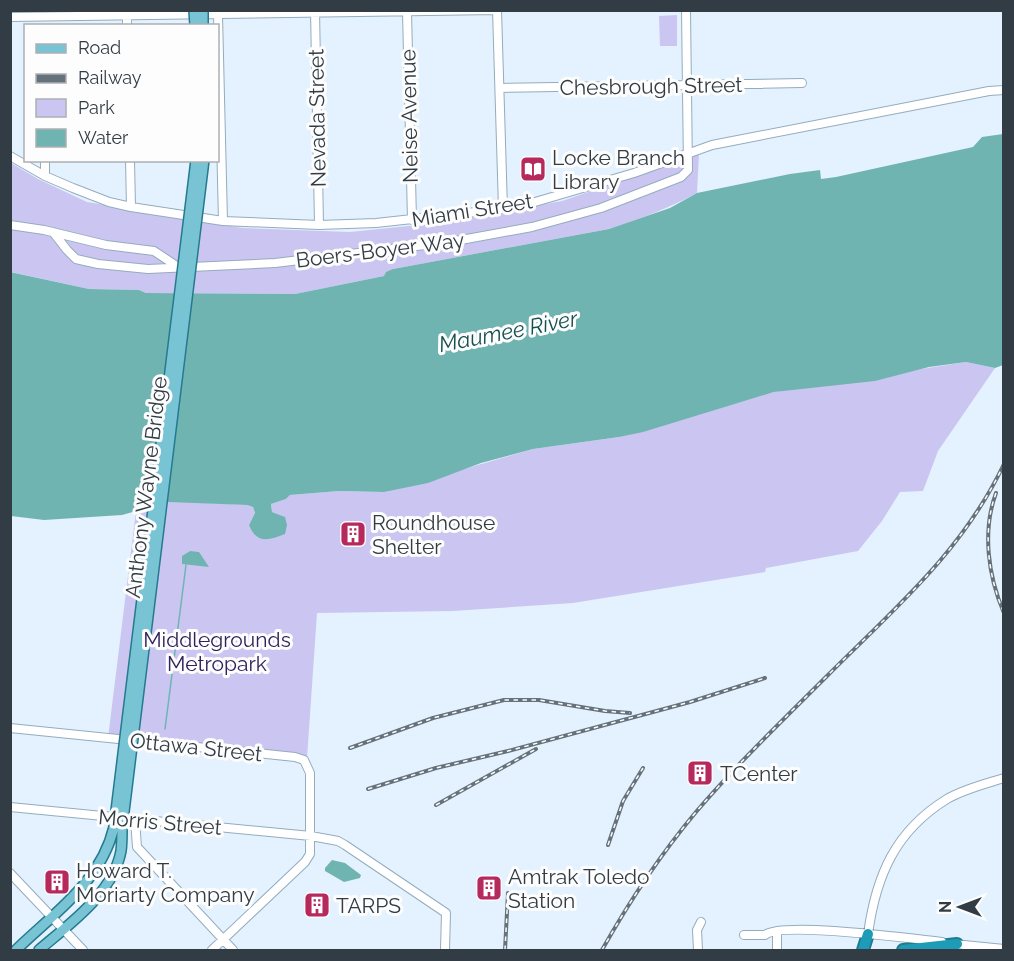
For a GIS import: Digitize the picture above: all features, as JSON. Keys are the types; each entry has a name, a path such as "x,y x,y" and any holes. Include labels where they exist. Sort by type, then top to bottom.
{"highway":[{"path":"863,951 868,934"},
{"path":"868,934 872,951"},
{"path":"903,951 957,944"}],"main road":[{"path":"193,222 196,162"},
{"path":"193,222 204,162"},
{"name":"Anthony Wayne Bridge","path":"118,828 193,222"},
{"path":"15,951 77,894 95,871 118,828"},
{"path":"39,951 95,899 111,877 121,850 118,828"}],"street":[{"path":"10,17 42,21 127,13 218,15 497,10 503,209"},
{"path":"686,10 689,152"},
{"name":"Nevada Street","path":"315,12 319,225"},
{"name":"Neise Avenue","path":"407,12 412,220"},
{"path":"218,15 218,24"},
{"path":"219,56 223,221"},
{"name":"Chesbrough Street","path":"500,88 802,83"},
{"name":"Miami Street","path":"10,156 45,176 100,199 131,207 223,221 319,225 412,220 503,209 622,176 689,152 730,141 1004,90"},
{"name":"Boers-Boyer Way","path":"53,232 70,255 83,261 148,269 290,261 450,242 539,226 601,208 681,177 688,170 689,152"},
{"path":"45,162 45,176"},
{"path":"130,162 131,207"},
{"path":"10,225 53,232 106,245 154,251 173,264 185,268"},
{"name":"Ottawa Street","path":"10,729 300,758 307,764 309,768 310,854 305,862 212,951"},
{"path":"868,934 872,905 884,868 911,827 947,799 1004,778"},
{"name":"Morris Street","path":"10,807 310,836 339,841 446,913 445,951"},
{"path":"135,820 136,847 233,951"},
{"path":"10,873 83,951"},
{"path":"698,951 698,930 701,922"},
{"path":"773,931 777,951"},
{"path":"744,935 765,935 773,931 868,934 1004,949"}],"green space":[{"path":"677,15 677,46 660,46 659,16"},
{"path":"699,154 697,193 609,229 393,269 384,276 295,294 146,293 139,290 89,289 11,272 11,163 38,179 87,202 243,228 350,232 447,222 562,201"},
{"name":"Middlegrounds Metropark","path":"966,362 995,368 938,451 923,491 900,492 882,521 858,551 766,568 765,572 573,603 453,611 317,613 307,758 108,738 136,511 168,501 247,505 253,507 255,514 249,525 284,517 272,512 271,504 286,499 290,495 339,491 384,492 533,449 619,437 774,392"}],"water":[{"name":"Maumee River","path":"1003,134 1003,365 995,368 966,362 929,367 875,381 774,392 643,432 533,449 481,463 428,483 384,492 339,491 290,495 286,499 271,504 272,512 285,517 287,525 285,534 269,539 260,538 252,531 249,525 255,513 253,507 247,505 168,502 122,515 44,520 11,516 10,272 89,289 139,290 146,293 295,294 384,276 386,272 393,269 609,229 670,208 697,193 820,170 821,179 836,177 973,147 982,137"},
{"path":"190,551 199,552 209,567 182,564 182,556"},
{"path":"332,860 345,863 361,875 360,878 344,882 325,871"}],"waterway":[{"path":"165,729 186,565"}],"railway":[{"path":"602,950 646,879 696,812 760,742 902,602 948,552 987,496 1004,464"},
{"path":"996,493 988,538 994,584 1004,613"},
{"path":"1004,536 1004,570"},
{"path":"368,789 436,768 690,702 765,678"},
{"path":"350,748 433,718 504,700 539,700 630,713"},
{"path":"436,805 536,749"},
{"path":"608,845 623,801 643,768"},
{"path":"505,950 508,893"}],"place":[{"name":"Locke Branch Library","path":"533,169"},
{"name":"Roundhouse Shelter","path":"353,534"},
{"name":"TCenter","path":"700,773"},
{"name":"Howard T. Moriarty Company","path":"57,882"},
{"name":"Amtrak Toledo Station","path":"489,888"},
{"name":"TARPS","path":"317,905"}]}
